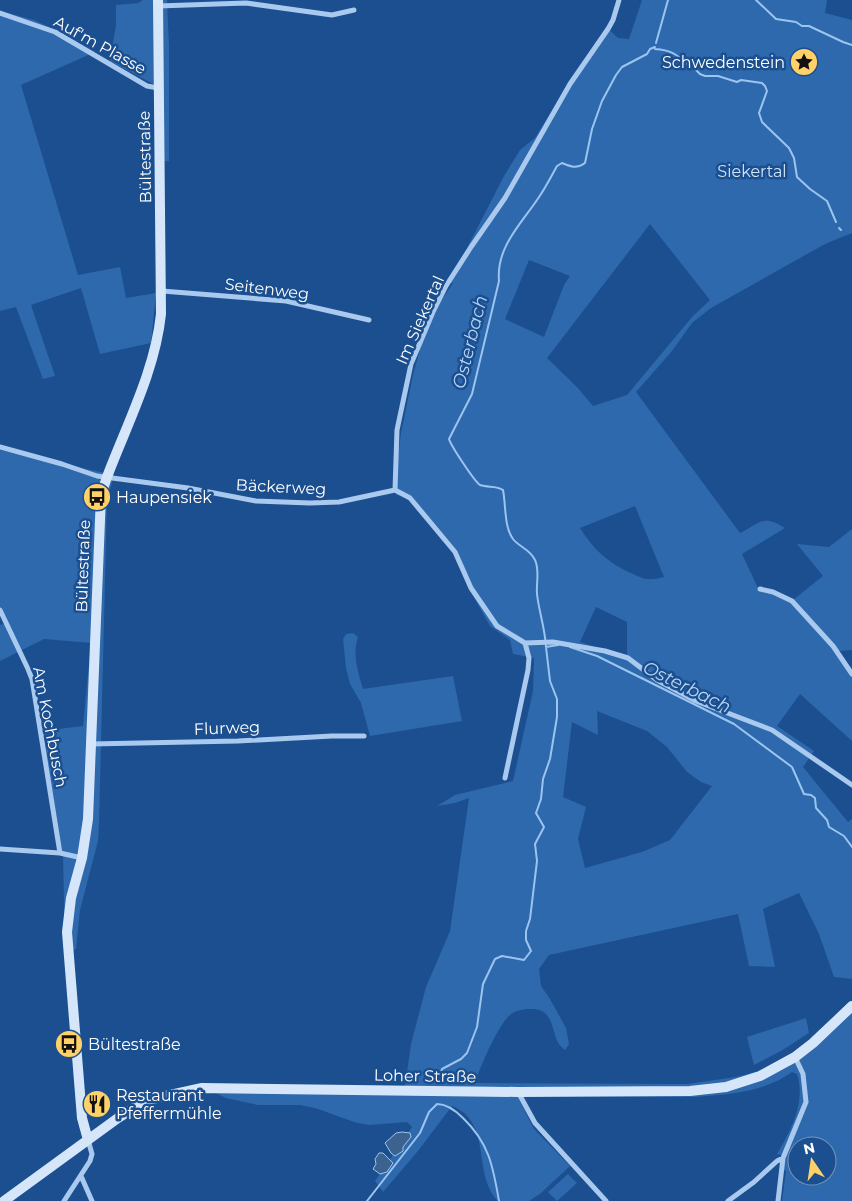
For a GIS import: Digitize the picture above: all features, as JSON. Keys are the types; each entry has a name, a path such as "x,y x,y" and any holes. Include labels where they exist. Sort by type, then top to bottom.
{"street":[{"name":"Im Siekertal","path":"395,490 397,430 411,364 433,312 446,286 505,198 570,84 608,29 619,0"},
{"path":"158,3 246,3 332,15 354,10"},
{"name":"Bültestraße","path":"88,1140 82,1118 67,932 71,898 82,858 88,819 101,505 106,478 150,368 159,335 162,291 158,3"},
{"name":"Auf'm Plasse","path":"0,13 55,32 147,86 159,88"},
{"name":"Seitenweg","path":"162,291 286,301 369,320"},
{"path":"0,447 106,478"},
{"name":"Bäckerweg","path":"106,478 188,488 256,501 339,502 395,490"},
{"path":"395,490 410,498 455,552 470,588 497,626 525,643 548,642 605,651 628,658 657,680 696,701 772,730 852,784"},
{"path":"760,589 773,592 792,601 833,646 852,674"},
{"name":"Am Kochbusch","path":"0,610 32,679 60,853"},
{"path":"505,778 528,670 529,658 525,643"},
{"name":"Flurweg","path":"91,744 364,736"},
{"path":"0,849 60,853 82,858"},
{"name":"Loher Straße","path":"4,1201 118,1118 152,1099 202,1088 518,1092 690,1091 726,1086 760,1076 795,1057 813,1043 852,1006"},
{"path":"778,1201 783,1158 806,1102 803,1074 795,1057"},
{"path":"518,1092 536,1123 606,1201"},
{"path":"64,1201 81,1176 92,1154 88,1140"},
{"path":"728,1201 754,1182 776,1161 783,1158"},
{"path":"81,1176 92,1201"}],"green space":[{"path":"143,0 167,0 169,161 157,162 157,86 110,61 116,25 116,5 138,3"},
{"name":"Siekertal","path":"642,0 827,0 825,13 852,20 852,233 825,244 711,308 692,323 672,351 636,392 740,533 757,523 766,521 772,521 785,528 742,554 758,588 793,600 823,576 797,544 829,547 852,529 852,650 839,651 852,669 852,741 800,694 777,726 814,751 803,767 848,822 852,819 852,979 834,977 819,934 799,893 763,909 775,967 749,966 738,914 549,955 539,969 541,986 566,1028 569,1044 565,1050 561,1046 549,1018 543,1012 532,1009 515,1012 505,1020 500,1028 485,1057 475,1083 687,1084 736,1077 755,1072 759,1080 784,1069 803,1056 852,1013 852,1201 782,1201 786,1171 783,1170 786,1156 777,1154 796,1116 800,1095 797,1074 792,1072 757,1089 718,1095 692,1097 517,1096 534,1129 570,1166 541,1193 529,1201 498,1201 490,1190 478,1136 473,1124 465,1114 452,1106 418,1151 383,1192 375,1181 412,1127 407,1122 370,1125 357,1123 315,1108 300,1105 258,1105 226,1098 201,1086 405,1086 411,1044 426,987 450,931 469,798 437,806 455,795 513,781 533,691 534,658 513,654 510,640 490,626 471,592 454,551 410,499 396,495 401,433 423,338 441,301 453,283 446,283 467,248 504,176 520,150 535,138 606,27 618,38 629,39","holes":["650,224 710,300 692,317 627,395 593,406 577,387 547,358","529,260 570,276 564,285 544,337 505,319","635,506 664,577 646,579 616,566 596,549 580,528","596,607 627,622 627,657 580,642","597,711 647,731 667,747 687,772 701,782 712,786 670,840 642,852 585,868 578,839 586,807 563,797 572,722 598,735"]},
{"path":"0,11 34,20 95,52 21,85 78,275 120,267 126,298 156,293 151,343 100,354 81,288 31,305 55,376 43,379 16,307 0,311"},
{"path":"0,450 114,475 107,501 98,841 80,910 76,949 65,952 63,855 42,731 83,726 91,643 44,639 0,661 0,625 4,624 0,613"},
{"path":"353,633 358,637 356,657 363,689 453,676 462,721 370,736 361,703 350,684 346,668 343,639 346,634"},
{"path":"806,1018 809,1033 754,1065 747,1037"},
{"path":"568,1174 577,1183 557,1201 548,1192"}],"shaded area":[{"path":"396,1133 410,1133 411,1137 403,1147 403,1151 395,1156 385,1143"},
{"path":"379,1153 383,1153 393,1163 387,1172 380,1174 373,1169 376,1164 375,1159"}],"waterway":[{"name":"Osterbach","path":"656,43 668,0"},
{"path":"756,0 776,19 809,26 852,45"},
{"name":"Osterbach","path":"558,645 546,647 537,594 538,572 536,564 533,556 515,542 510,534 503,490 480,485 463,464 449,439 472,394 499,281 499,269 505,247 543,192 557,166 562,163 577,167 585,163 592,129 602,101 616,75 622,67 647,54 650,49 655,47"},
{"path":"655,49 673,53 687,64"},
{"path":"693,67 705,76 718,76 737,82 741,80 762,83 765,86 767,91 759,113 762,122 789,148 794,158 797,177 827,201 836,222"},
{"path":"441,1072 442,1069 461,1059 467,1053 477,1027 483,984 495,959 502,956 524,960 531,951 526,940 526,931 530,919 537,861 535,844 544,827 536,813 541,799 543,779 550,759 557,717 557,699 550,681 546,647"},
{"name":"Osterbach","path":"570,647 597,656 734,724 792,767 804,794 815,798 816,808 827,820 829,827 844,836 852,847"},
{"path":"367,1201 420,1133 429,1112 437,1104 448,1106 457,1112 479,1137 492,1166 499,1201"}],"place":[{"name":"Schwedenstein","path":"804,62"},
{"name":"Haupensiek","path":"97,497"},
{"name":"Bültestraße","path":"69,1044"},
{"name":"Restaurant Pfeffermühle","path":"97,1104"}]}
